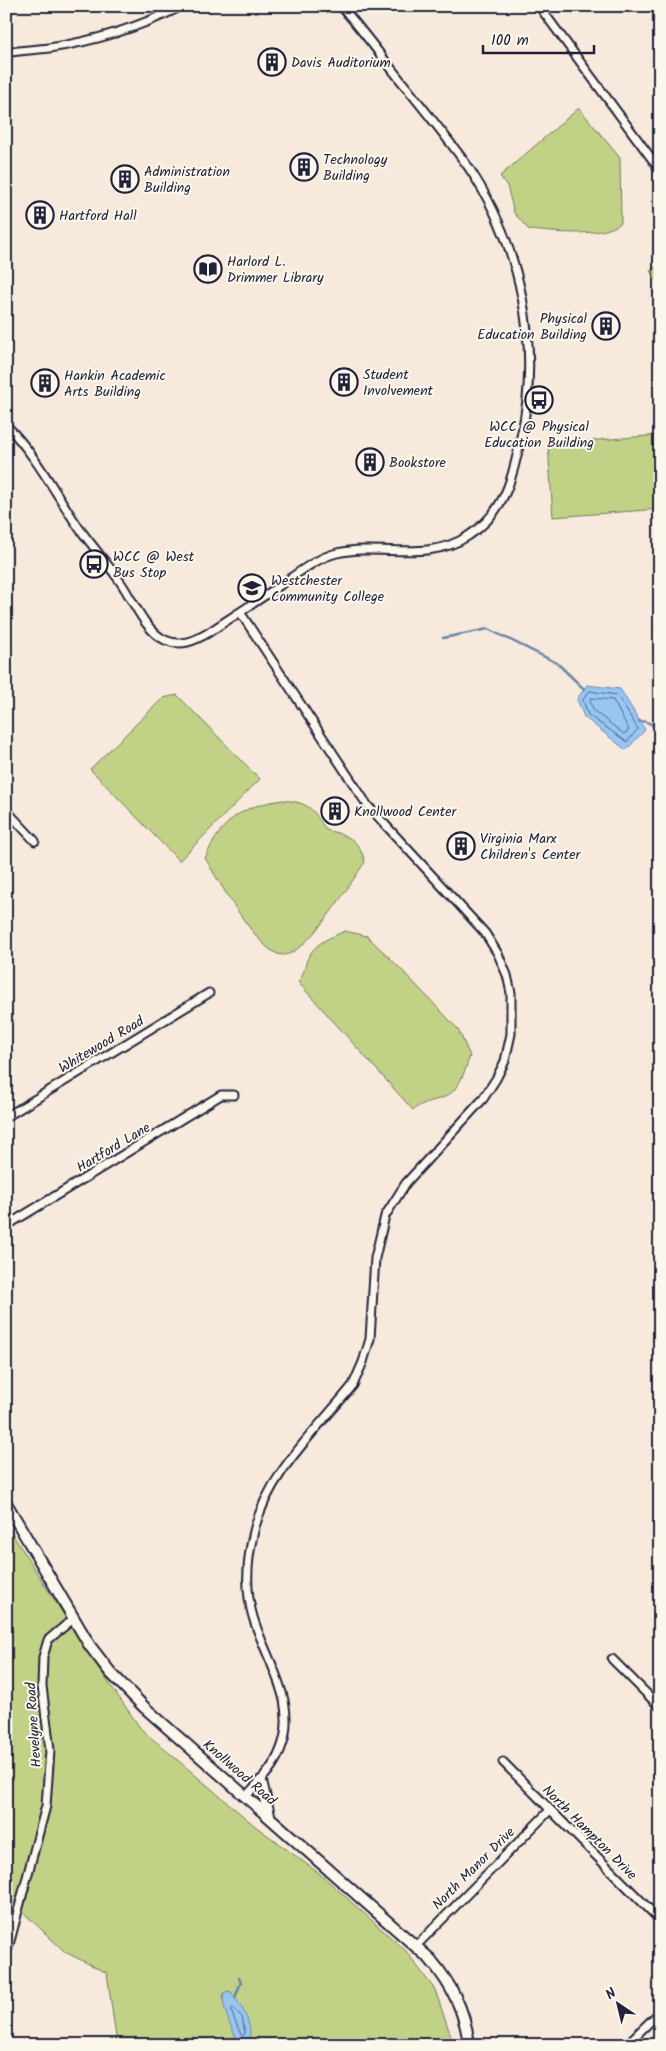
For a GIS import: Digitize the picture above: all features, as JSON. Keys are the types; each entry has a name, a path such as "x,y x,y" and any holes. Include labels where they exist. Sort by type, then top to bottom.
{"main road":[{"name":"Knollwood Road","path":"6,1503 90,1646 124,1688 416,1946 440,1971 452,1988 465,2019 469,2045"},
{"path":"261,1780 269,1816"}],"street":[{"path":"6,52 49,48 117,33 157,19 182,6"},
{"path":"6,425 36,460 80,528 117,577 156,634 164,639 184,643 208,633 314,563 336,553 434,550 453,545 467,537 494,514 506,494 515,467 526,417 529,355 524,308 511,255 493,212 469,169 454,147 341,6"},
{"path":"539,6 660,170"},
{"path":"240,612 368,806 485,933 507,975 512,1013 511,1034 505,1061 496,1079 483,1099 406,1183 384,1216 375,1258 370,1339 360,1371 352,1385 277,1478 264,1502 254,1531 248,1575 249,1596 260,1637 282,1690 286,1713 286,1733 281,1750 273,1766 246,1796"},
{"path":"6,810 35,842"},
{"name":"Whitewood Road","path":"6,1117 209,993"},
{"name":"Hartford Lane","path":"6,1226 221,1095 234,1095"},
{"name":"Hevelyne Road","path":"6,1956 46,1806 50,1750 42,1686 43,1657 48,1640 73,1619"},
{"path":"612,1660 660,1707"},
{"name":"North Hampton Drive","path":"502,1762 660,1920"},
{"name":"North Manor Drive","path":"416,1946 550,1810"},
{"path":"626,2045 660,2012"}],"green space":[{"path":"579,108 620,158 621,223 613,228 602,231 577,233 529,230 514,213 507,186 500,176"},
{"path":"660,264 660,286 650,271"},
{"path":"660,435 660,509 553,517 548,444"},
{"path":"177,695 260,779 179,861 90,769 163,698"},
{"path":"283,800 305,805 317,816 326,830 352,839 359,848 365,862 339,901 315,932 292,952 282,955 273,951 262,942 239,914 205,858 219,833 235,817 256,806"},
{"path":"345,931 367,936 458,1029 470,1056 457,1086 448,1095 423,1104 413,1110 298,982 314,949 333,936"},
{"path":"6,1524 88,1653 141,1729 255,1826 320,1874 406,1951 435,1990 454,2045 117,2045 107,1973 65,1952 6,1896"}],"water":[{"path":"587,685 620,689 645,730 626,750 584,717 577,699"},
{"path":"231,1992 239,2004 249,2024 250,2031 247,2045 240,2044 228,2018 223,1998 224,1993"}],"waterway":[{"path":"443,638 488,629 557,663 584,689"},
{"path":"639,721 647,722 655,729 655,760 660,773"},
{"path":"235,1998 241,1982 239,1978"}],"place":[{"name":"Davis Auditorium","path":"272,62"},
{"name":"Technology Building","path":"304,167"},
{"name":"Administration Building","path":"125,179"},
{"name":"Hartford Hall","path":"40,215"},
{"name":"Harlord L. Drimmer Library","path":"208,269"},
{"name":"Physical Education Building","path":"606,326"},
{"name":"Student Involvement","path":"344,382"},
{"name":"Hankin Academic Arts Building","path":"45,383"},
{"name":"WCC @ Physical Education Building","path":"539,400"},
{"name":"Bookstore","path":"370,462"},
{"name":"WCC @ West Bus Stop","path":"94,564"},
{"name":"Westchester Community College","path":"252,588"},
{"name":"Knollwood Center","path":"335,811"},
{"name":"Virginia Marx Children's Center","path":"461,846"}]}
